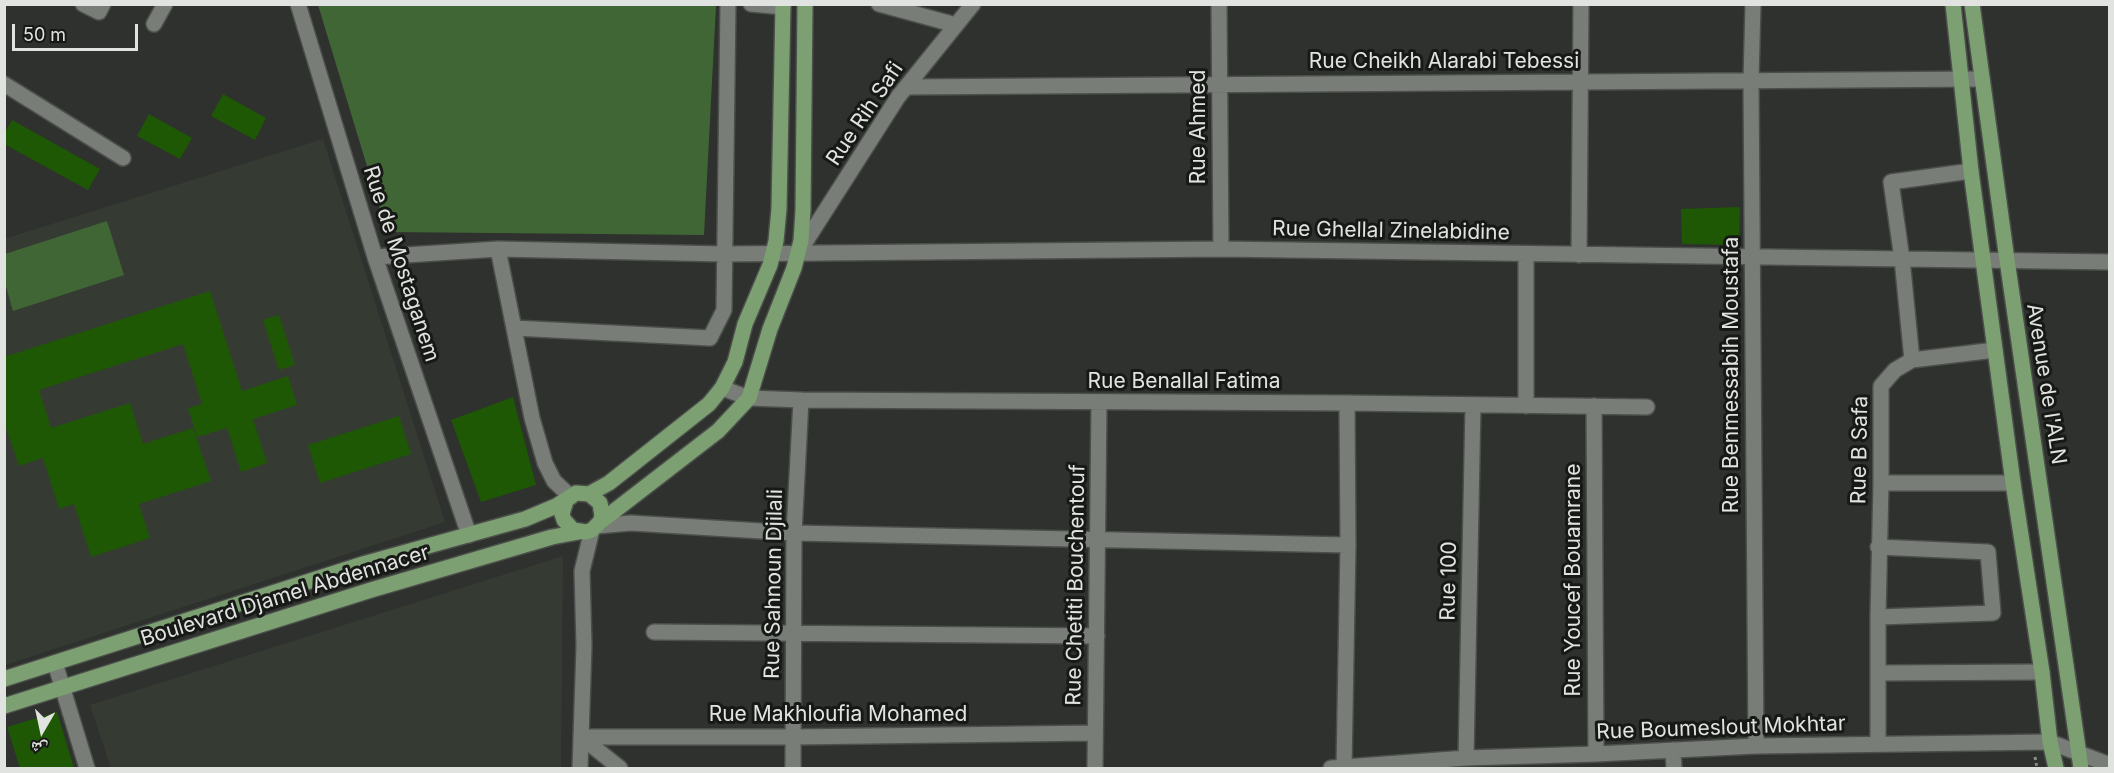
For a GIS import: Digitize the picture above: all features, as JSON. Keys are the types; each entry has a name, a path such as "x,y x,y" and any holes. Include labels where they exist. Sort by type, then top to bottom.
{"main road":[{"name":"Boulevard Djamel Abdennacer","path":"4,706 371,590 584,528 717,431 750,398 770,329 789,284 799,252 803,210 805,4"},
{"path":"1953,4 1983,261 2050,742 2056,768"},
{"name":"Avenue de l'ALN","path":"1972,4 2081,768"},
{"path":"568,499 562,514 584,528 602,516 600,503 589,494 609,483 693,419 722,388 735,362 745,324 774,252 779,209 783,6"},
{"name":"Boulevard Djamel Abdennacer","path":"4,679 363,564 536,515 576,494 589,494"},
{"path":"363,564 359,577 371,590"},
{"path":"313,580 311,591 316,602 321,606"},
{"path":"263,596 273,606 274,621"},
{"path":"159,629 167,634 171,642 167,655"}],"street":[{"path":"83,4 99,12 103,4"},
{"path":"154,24 165,4"},
{"name":"Rue de Mostaganem","path":"298,4 375,257 469,535"},
{"path":"514,328 710,338 724,310 728,4"},
{"path":"751,4 783,6"},
{"path":"879,4 956,25"},
{"name":"Rue Rih Safi","path":"799,252 906,87 973,4"},
{"name":"Rue Ahmed","path":"1219,4 1221,249"},
{"path":"1579,255 1581,4"},
{"name":"Rue Benmessabih Moustafa","path":"1753,4 1751,81 1756,746"},
{"name":"Rue Cheikh Alarabi Tebessi","path":"906,87 1982,79"},
{"path":"4,84 123,158"},
{"path":"1971,171 1891,182 1902,259 1912,360 1995,350"},
{"path":"498,249 532,418 544,464 568,499"},
{"name":"Rue Ghellal Zinelabidine","path":"375,257 498,249 724,254 1221,249 2109,261"},
{"path":"1526,254 1526,406"},
{"name":"Rue B Safa","path":"1878,744 1881,387 1894,370 1912,360"},
{"name":"Rue Benallal Fatima","path":"722,388 750,398 801,400 1647,407"},
{"name":"Rue Sahnoun Djilali","path":"792,768 794,533 801,400"},
{"name":"Rue Chetiti Bouchentouf","path":"1095,768 1099,402"},
{"path":"1340,768 1348,545 1347,403"},
{"name":"Rue 100","path":"1466,758 1473,405"},
{"name":"Rue Youcef Bouamrane","path":"1594,406 1596,754"},
{"path":"1881,483 2013,483"},
{"path":"580,768 584,646 582,571 584,528 631,523 794,533 1348,545"},
{"path":"1878,547 1988,552 1993,613 1878,617"},
{"path":"654,632 1097,636"},
{"path":"55,663 87,768"},
{"path":"1879,673 2042,672"},
{"name":"Rue Makhloufia Mohamed","path":"581,737 1095,733"},
{"path":"581,737 620,768"},
{"name":"Rue Boumeslout Mokhtar","path":"1340,768 1466,758 1756,746 2050,742 2109,765"},
{"path":"1673,750 1674,768"}],"shaded area":[{"path":"323,139 445,522 5,665 4,239"},
{"path":"563,556 561,768 111,768 90,705"}],"green space":[{"path":"318,5 716,5 704,235 387,232"},
{"path":"107,221 124,275 13,311 5,283 5,254"}],"building":[{"path":"223,94 266,118 255,140 211,116"},
{"path":"149,114 192,138 180,159 137,136"},
{"path":"12,120 100,169 88,190 4,144 4,134"},
{"path":"1740,207 1739,245 1682,244 1681,209"},
{"path":"210,291 242,391 288,376 297,405 253,419 267,463 241,472 227,428 197,437 188,408 202,404 183,344 39,390 51,428 130,403 143,444 193,428 211,481 139,504 150,538 91,557 74,504 59,509 43,458 19,466 4,422 4,357"},
{"path":"279,315 295,365 279,370 263,320"},
{"path":"513,397 536,485 481,502 451,420"},
{"path":"399,416 411,454 320,483 308,445"},
{"path":"57,712 74,768 20,768 7,727"}]}
